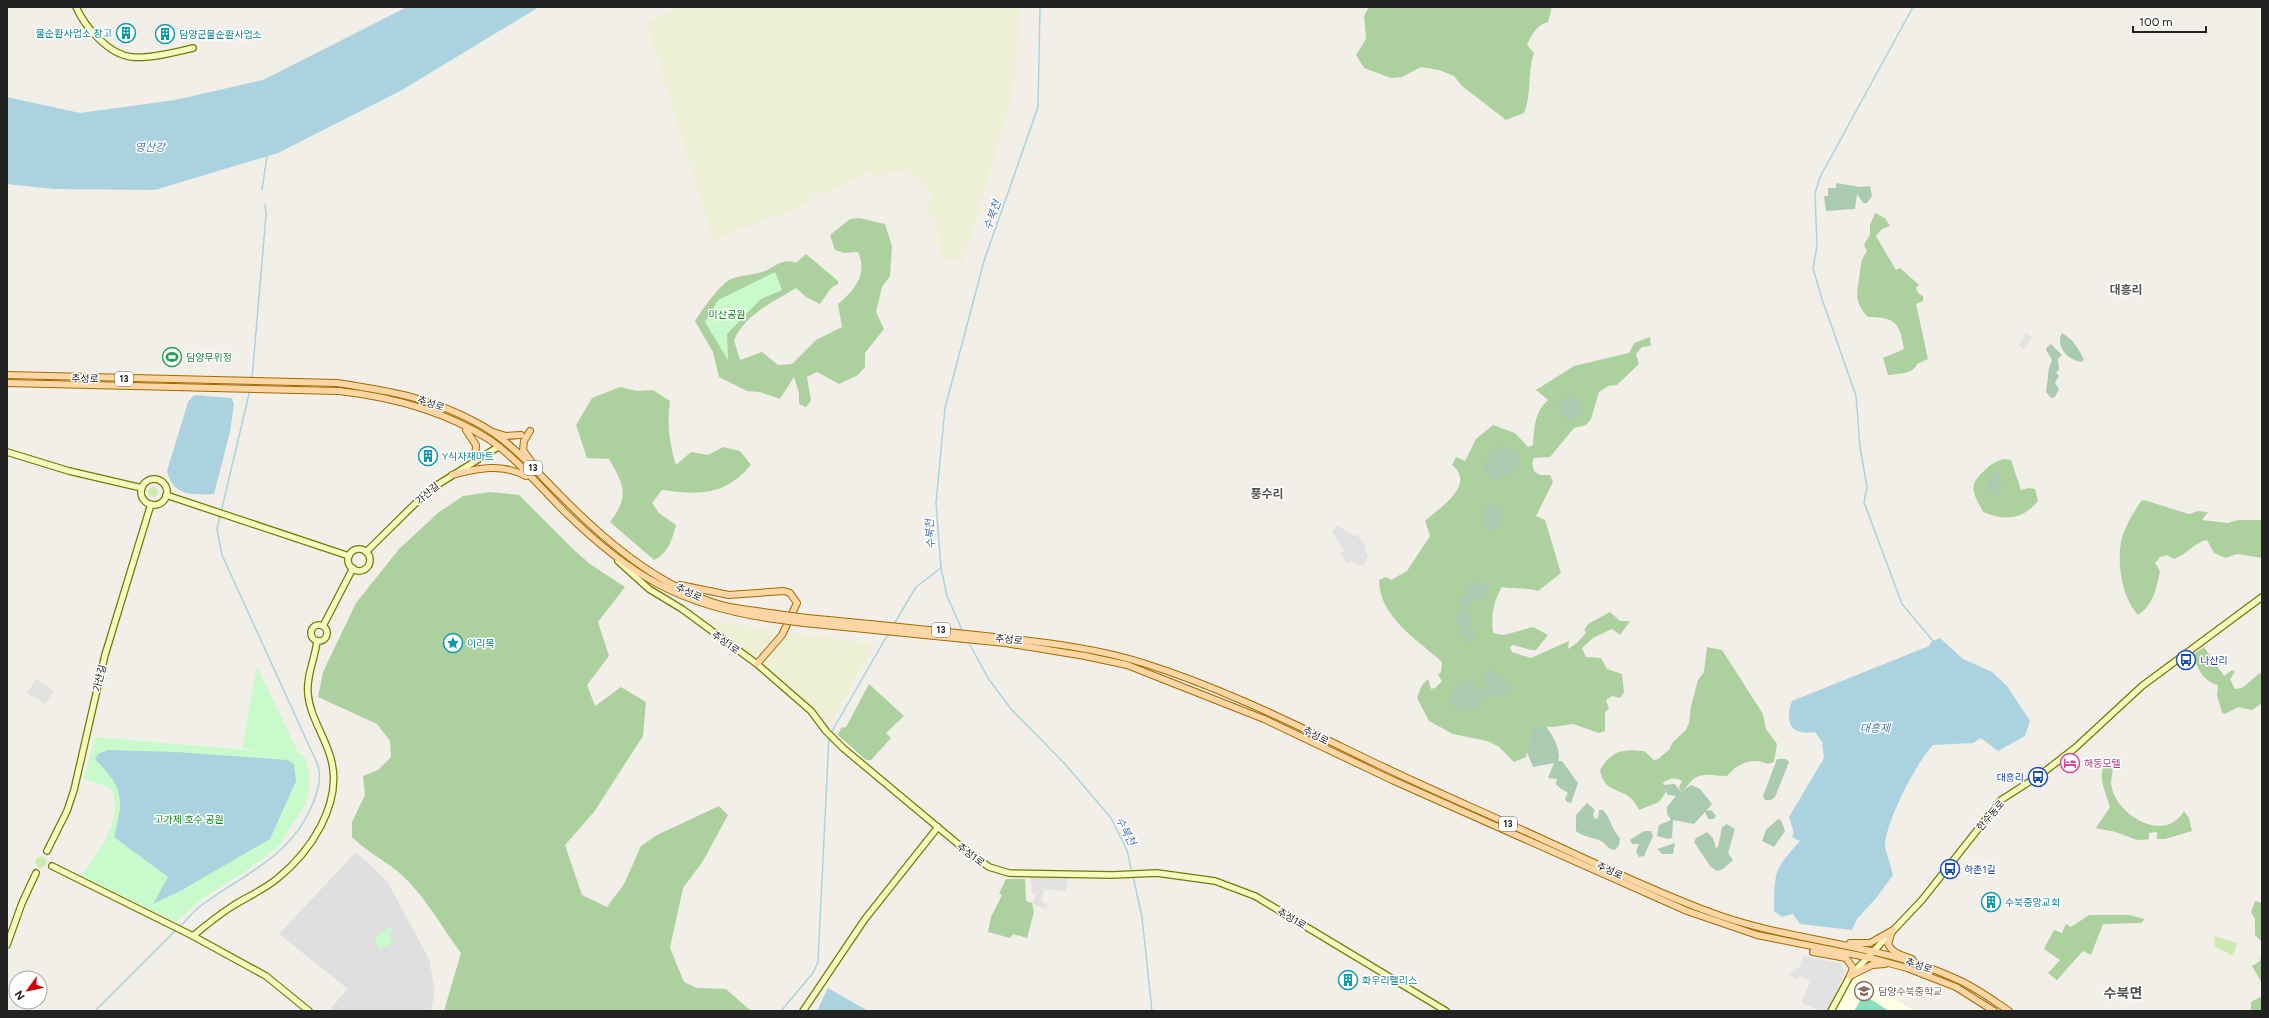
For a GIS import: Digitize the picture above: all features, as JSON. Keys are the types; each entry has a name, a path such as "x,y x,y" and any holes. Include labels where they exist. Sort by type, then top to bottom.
{"main road":[{"name":"추성로","path":"7,375 263,385 339,391 387,397 443,416 498,447 535,481 587,533 612,555 640,574 685,598 741,614 776,616 1005,641 1115,655 1194,680 1294,724 1450,798 1611,871 1711,913 1776,933 1872,951 1953,977 1976,989 2009,1011"},
{"name":"추성로","path":"7,382 241,384"},
{"name":"추성로","path":"263,385 337,383 386,391 443,406 490,432 521,456 615,546 668,582 708,601 776,616"},
{"path":"462,426 473,438 476,445 475,461"},
{"path":"530,431 524,441 523,450 537,472"},
{"path":"490,432 506,436 521,435"},
{"path":"452,474 480,467 494,467 516,471 535,481"},
{"path":"668,582 728,595 778,590 790,593 797,603 788,624 757,664"},
{"name":"추성로","path":"1005,641 1127,665 1264,719 1400,784 1687,911 1757,935 1866,957 1895,965 1956,987 1994,1011"},
{"path":"1776,933 1858,944 1870,943 1893,930"},
{"path":"1893,930 1888,944 1894,953 1934,967 1953,977"},
{"path":"1757,935 1806,950 1846,958 1853,968 1850,976"},
{"path":"1850,976 1872,966 1895,965"}],"street":[{"path":"76,7 97,37 107,45 131,57 193,48"},
{"name":"가산길","path":"366,552 429,490 452,474 498,447"},
{"path":"7,452 69,471 142,488"},
{"path":"157,479 164,484 166,495 162,502 151,504 142,496 142,488 146,482 157,479"},
{"path":"166,495 349,556"},
{"name":"가산길","path":"47,851 74,790 105,655 151,504"},
{"path":"356,549 366,552 369,558 368,565 360,570 353,568 349,563 349,556 356,549"},
{"name":"추성1로","path":"612,555 649,589 682,609 757,664 811,711 836,740 938,828 979,861 1001,871 1028,874 1155,873 1215,880 1255,896 1446,1011"},
{"path":"323,626 353,568"},
{"name":"한수동로","path":"1831,1011 1850,976 1927,893 2001,800 2040,775 2075,748 2142,686 2262,597"},
{"path":"317,641 312,636 312,631 316,626 323,626"},
{"path":"317,641 326,637 327,632 323,626"},
{"path":"190,934 220,914 266,887 288,869 310,843 321,826 328,811 333,791 334,772 325,741 310,708 308,695 308,683 317,641"},
{"path":"803,1011 865,920 938,828"},
{"path":"52,866 190,934 266,976 309,1011"},
{"path":"7,945 24,898 36,873"}],"shaded area":[{"path":"680,7 1019,7 1018,42 1013,93 963,263 939,257 937,217 930,218 927,213 926,201 933,200 929,189 909,169 875,177 871,170 865,172 848,184 814,195 811,197 814,202 713,240 647,24"},
{"path":"1836,183 1860,187 1870,186 1872,196 1867,203 1863,203 1857,194 1855,209 1826,211 1824,196 1828,196 1828,188 1836,188"},
{"path":"2026,333 2032,337 2024,349 2018,345"},
{"path":"2062,333 2075,345 2084,360 2081,362 2076,361 2067,356 2060,343"},
{"path":"2051,344 2062,355 2058,359 2059,370 2056,372 2059,376 2055,383 2059,389 2055,397 2051,398 2046,392 2049,368 2052,360 2046,350"},
{"path":"1570,393 1574,394 1583,409 1581,415 1575,422 1572,419 1567,422 1565,416 1561,416 1558,413 1563,409 1558,408 1557,405"},
{"path":"1502,445 1516,450 1520,455 1517,470 1494,482 1484,470 1485,465 1489,455"},
{"path":"1998,470 2000,472 2001,486 2000,492 1996,497 1992,495 1988,489 1988,486 1992,472"},
{"path":"1492,505 1504,509 1501,522 1491,531 1485,530 1482,521 1487,506"},
{"path":"1338,526 1354,536 1356,534 1367,547 1364,550 1368,555 1363,567 1351,561 1347,563 1340,554 1344,551 1332,531"},
{"path":"1472,581 1490,584 1481,603 1473,598 1465,608 1467,614 1472,618 1469,627 1472,629 1475,638 1472,642 1466,643 1466,639 1459,636 1462,626 1455,623 1462,606 1460,602 1461,596 1467,593 1464,590 1469,582"},
{"path":"706,619 774,630 775,633 755,660"},
{"path":"788,632 875,644 830,724 761,666"},
{"path":"1488,667 1509,685 1513,691 1506,695 1491,697 1478,703 1476,709 1460,709 1450,704 1447,700 1454,694 1452,690 1455,686 1473,681 1477,690 1487,688 1483,680"},
{"path":"36,679 54,691 45,704 27,693"},
{"path":"1533,725 1546,726 1558,747 1558,761 1562,761 1578,783 1571,803 1567,802 1565,799 1568,793 1556,784 1557,779 1548,778 1554,763 1533,767 1527,752"},
{"path":"1777,759 1786,759 1789,762 1775,797 1771,800 1765,800 1763,796"},
{"path":"1675,784 1681,792 1691,785 1700,789 1712,804 1706,811 1711,810 1716,816 1714,819 1708,819 1705,812 1694,824 1673,820 1672,838 1668,839 1657,836 1659,825 1671,820 1667,814 1667,807 1676,796 1668,795 1663,785"},
{"path":"1587,803 1595,810 1593,814 1594,818 1598,819 1599,810 1603,810 1608,817 1615,832 1620,838 1619,845 1615,850 1609,848 1601,841 1576,831 1576,815"},
{"path":"1778,819 1781,820 1785,831 1774,847 1762,841 1766,830"},
{"path":"1727,824 1735,829 1728,853 1733,860 1723,869 1717,871 1710,866 1694,842 1696,838 1707,832 1713,838 1716,848 1718,847 1722,827"},
{"path":"1644,831 1651,831 1653,836 1644,856 1639,857 1636,852 1639,844 1632,844 1630,840"},
{"path":"1675,843 1673,854 1662,854 1657,849"},
{"path":"356,852 387,881 429,959 435,991 431,1011 328,1011 348,989 279,934"},
{"path":"1068,877 1066,891 1044,889 1044,883 1042,902 1047,904 1046,909 1033,904 1035,895 1032,894 1031,878"},
{"path":"1803,956 1840,963 1846,971 1827,1011 1820,1011 1801,1003 1810,981 1799,976 1798,979 1789,975 1800,966"},
{"name":"담양수북중학교","path":"1860,974 1914,1011 1835,1011 1849,983"}],"green space":[{"path":"1369,7 1552,7 1548,22 1537,28 1527,45 1534,53 1528,98 1524,113 1506,120 1462,86 1454,76 1439,70 1421,67 1402,77 1391,78 1364,68 1356,55 1366,39 1364,16"},
{"path":"1875,213 1885,218 1890,226 1882,229 1876,236 1896,270 1900,268 1919,285 1916,288 1918,293 1923,296 1923,301 1916,304 1928,359 1917,364 1913,370 1891,375 1888,375 1883,358 1904,349 1898,327 1895,323 1884,318 1868,317 1860,305 1857,295 1862,262 1867,251 1864,245 1870,234 1870,225"},
{"path":"859,218 885,224 892,246 890,276 882,287 876,312 884,329 865,353 865,367 858,375 839,384 817,372 807,377 811,401 806,407 799,404 799,393 794,377 780,399 760,392 747,391 719,377 713,352 695,321 722,286 731,279 762,272 786,261 796,263 806,254 838,281 838,284 831,288 820,304 806,297 796,288 769,304 753,316 739,331 734,340 740,360 762,352 778,365 792,364 816,340 842,327 838,304 850,293 858,281 861,274 861,260 858,252 844,253 835,250 830,235 850,219"},
{"name":"미산공원","path":"775,272 782,290 761,299 727,334 728,360 705,322 718,300"},
{"path":"1650,337 1651,346 1642,347 1636,354 1639,364 1617,385 1608,386 1599,392 1591,419 1586,425 1574,428 1550,457 1534,458 1532,463 1534,471 1540,475 1550,475 1553,482 1536,516 1545,520 1561,573 1538,591 1502,587 1495,604 1492,621 1493,633 1504,635 1533,627 1548,635 1536,650 1513,645 1510,647 1512,652 1531,658 1569,641 1568,649 1577,643 1586,633 1584,630 1588,624 1610,612 1620,621 1630,621 1620,635 1612,629 1593,638 1582,648 1586,657 1601,658 1607,669 1622,674 1624,692 1620,698 1612,696 1606,700 1609,709 1605,712 1605,731 1599,733 1573,724 1552,727 1533,725 1526,757 1514,762 1498,746 1487,741 1453,734 1429,721 1417,698 1422,685 1428,679 1431,689 1435,688 1442,681 1438,675 1441,672 1442,662 1402,627 1393,616 1385,605 1379,580 1386,577 1391,580 1407,571 1430,536 1425,521 1453,496 1458,488 1460,480 1459,473 1452,465 1456,457 1465,461 1476,439 1493,425 1515,433 1528,447 1533,445 1536,420 1540,409 1548,400 1536,390 1574,366 1629,353 1634,343"},
{"path":"620,387 637,391 653,390 670,401 669,433 676,465 691,452 708,455 723,447 740,451 751,465 731,483 711,491 688,493 662,490 652,503 659,513 676,525 669,546 663,554 654,560 610,522 620,505 623,490 621,484 609,459 587,458 576,425 592,398"},
{"path":"2004,459 2011,460 2021,490 2029,488 2035,489 2038,501 2026,512 2013,517 1998,517 1983,512 1974,494 1974,485 1979,476 1992,464"},
{"path":"153,487 158,492 153,497 148,492"},
{"path":"490,492 519,495 590,564 625,587 598,622 609,656 587,685 595,706 621,687 646,702 643,736 594,812 565,845 582,895 607,907 624,884 641,846 657,835 719,806 728,815 703,861 683,888 670,948 684,982 697,988 726,989 751,1011 444,1011 461,953 415,888 396,870 363,847 352,837 352,822 365,795 363,776 378,770 391,757 390,741 377,724 318,697 323,672 356,603 399,549 438,513 463,496"},
{"path":"2144,500 2189,514 2198,511 2208,512 2202,520 2228,523 2238,520 2262,520 2262,558 2237,554 2226,558 2214,553 2207,540 2198,543 2183,555 2174,559 2167,555 2160,557 2155,563 2160,571 2154,596 2147,607 2138,615 2128,599 2122,581 2120,571 2120,551 2122,536 2141,501"},
{"path":"1707,647 1722,650 1763,714 1766,729 1777,744 1774,762 1768,764 1756,761 1746,762 1731,771 1727,776 1702,775 1693,780 1681,792 1679,787 1682,781 1670,779 1663,783 1666,792 1659,802 1639,810 1629,796 1607,785 1600,770 1609,758 1618,752 1630,750 1644,751 1654,760 1658,759 1669,750 1673,742 1686,730 1689,723 1691,706 1698,680 1704,672"},
{"path":"2204,647 2224,676 2232,670 2235,672 2230,679 2235,689 2242,688 2260,673 2262,675 2262,703 2252,710 2238,707 2225,714 2222,713 2217,695 2218,685 2205,678 2195,659 2194,654"},
{"name":"고가제 호수 공원","path":"258,669 299,754 303,754 310,776 309,791 305,805 278,847 243,873 204,897 176,922 81,876 102,846 112,824 114,813 115,801 112,789 84,778 95,737 271,752 242,748 256,671"},
{"path":"869,684 904,716 886,733 891,738 871,760 866,760 838,735 841,728 846,727"},
{"path":"2108,763 2113,765 2111,782 2113,792 2118,802 2126,811 2135,818 2156,826 2167,825 2176,820 2184,811 2189,818 2192,831 2165,839 2157,839 2157,832 2149,833 2149,839 2139,840 2113,831 2096,828 2110,807 2104,790 2102,777 2104,767"},
{"path":"39,857 43,857 45,858 45,866 39,867 36,864 36,860"},
{"path":"1006,879 1025,879 1026,901 1032,903 1034,912 1027,938 1013,934 1010,938 988,932 991,917 1002,895 999,894"},
{"path":"2255,901 2262,903 2262,942 2255,935 2255,919 2251,912"},
{"path":"2089,915 2129,915 2145,919 2141,923 2103,924 2091,955 2083,951 2057,980 2048,973 2060,960 2044,949 2054,930 2062,933 2066,924 2071,927"},
{"path":"389,927 393,927 390,934 392,943 380,949 375,942 378,935"},
{"path":"2214,936 2237,943 2233,956 2215,947"},
{"path":"2262,952 2262,983 2252,966 2260,961"},
{"path":"1864,995 1889,1011 1854,1011"},
{"path":"2262,996 2262,1011 2251,1011 2251,1002"}],"water":[{"name":"영산강","path":"407,7 539,7 402,90 278,153 155,190 54,189 7,184 7,97 80,113 175,100 263,80"},
{"path":"194,395 231,398 234,403 230,432 214,494 191,494 179,490 170,479 167,471 188,402"},
{"name":"대흥제","path":"1940,638 1963,659 1992,672 2007,686 2030,721 2025,736 1998,751 1981,738 1973,743 1933,745 1926,753 1911,777 1897,806 1887,832 1885,846 1893,875 1877,897 1857,919 1852,930 1800,924 1793,914 1782,917 1774,911 1777,872 1785,859 1800,841 1792,837 1794,833 1789,817 1824,758 1822,742 1815,732 1800,732 1795,730 1789,722 1792,701 1929,646 1931,642"},
{"name":"고가제 호수 공원","path":"108,750 177,752 287,760 294,764 296,781 270,839 182,890 153,904 168,877 114,837 119,813 119,795 112,778 95,759 98,754"},
{"path":"828,988 868,1011 817,1011"}],"waterway":[{"name":"수북천","path":"963,632 947,596 941,568 936,503 945,408 984,261 1038,107 1040,7"},
{"path":"1913,7 1820,177 1815,193 1817,246 1813,268 1821,296 1856,396 1860,447 1867,487 1864,502 1902,604 1933,641"},
{"path":"262,190 267,156"},
{"path":"252,378 266,215 265,204"},
{"path":"179,928 198,908 264,864 279,852 304,822 313,803 319,783 317,763 222,555 217,529 250,390"},
{"path":"894,624 916,587 941,568"},
{"path":"831,733 888,634"},
{"name":"수북천","path":"968,641 988,678 1011,709 1064,763 1111,818 1127,850 1132,873"},
{"path":"781,1011 813,973 818,962 829,736"},
{"name":"수북천","path":"1133,876 1142,917 1152,1011"},
{"path":"95,1011 176,930"}],"place":[{"name":"물순환사업소 창고","path":"126,33"},
{"name":"담양군물순환사업소","path":"165,34"},
{"name":"담양무위정","path":"172,357"},
{"name":"Y식자재마트","path":"428,456"},
{"name":"이리목","path":"453,643"},
{"name":"나산리","path":"2186,660"},
{"name":"해동모텔","path":"2070,763"},
{"name":"대흥리","path":"2038,777"},
{"name":"하촌1길","path":"1950,869"},
{"name":"수북중앙교회","path":"1991,902"},
{"name":"화우리팰리스","path":"1348,980"},
{"name":"담양수북중학교","path":"1864,991"}],"district":[{"name":"대흥리","path":"2126,290"},
{"name":"풍수리","path":"1267,494"},
{"name":"수북면","path":"2123,993"}]}
